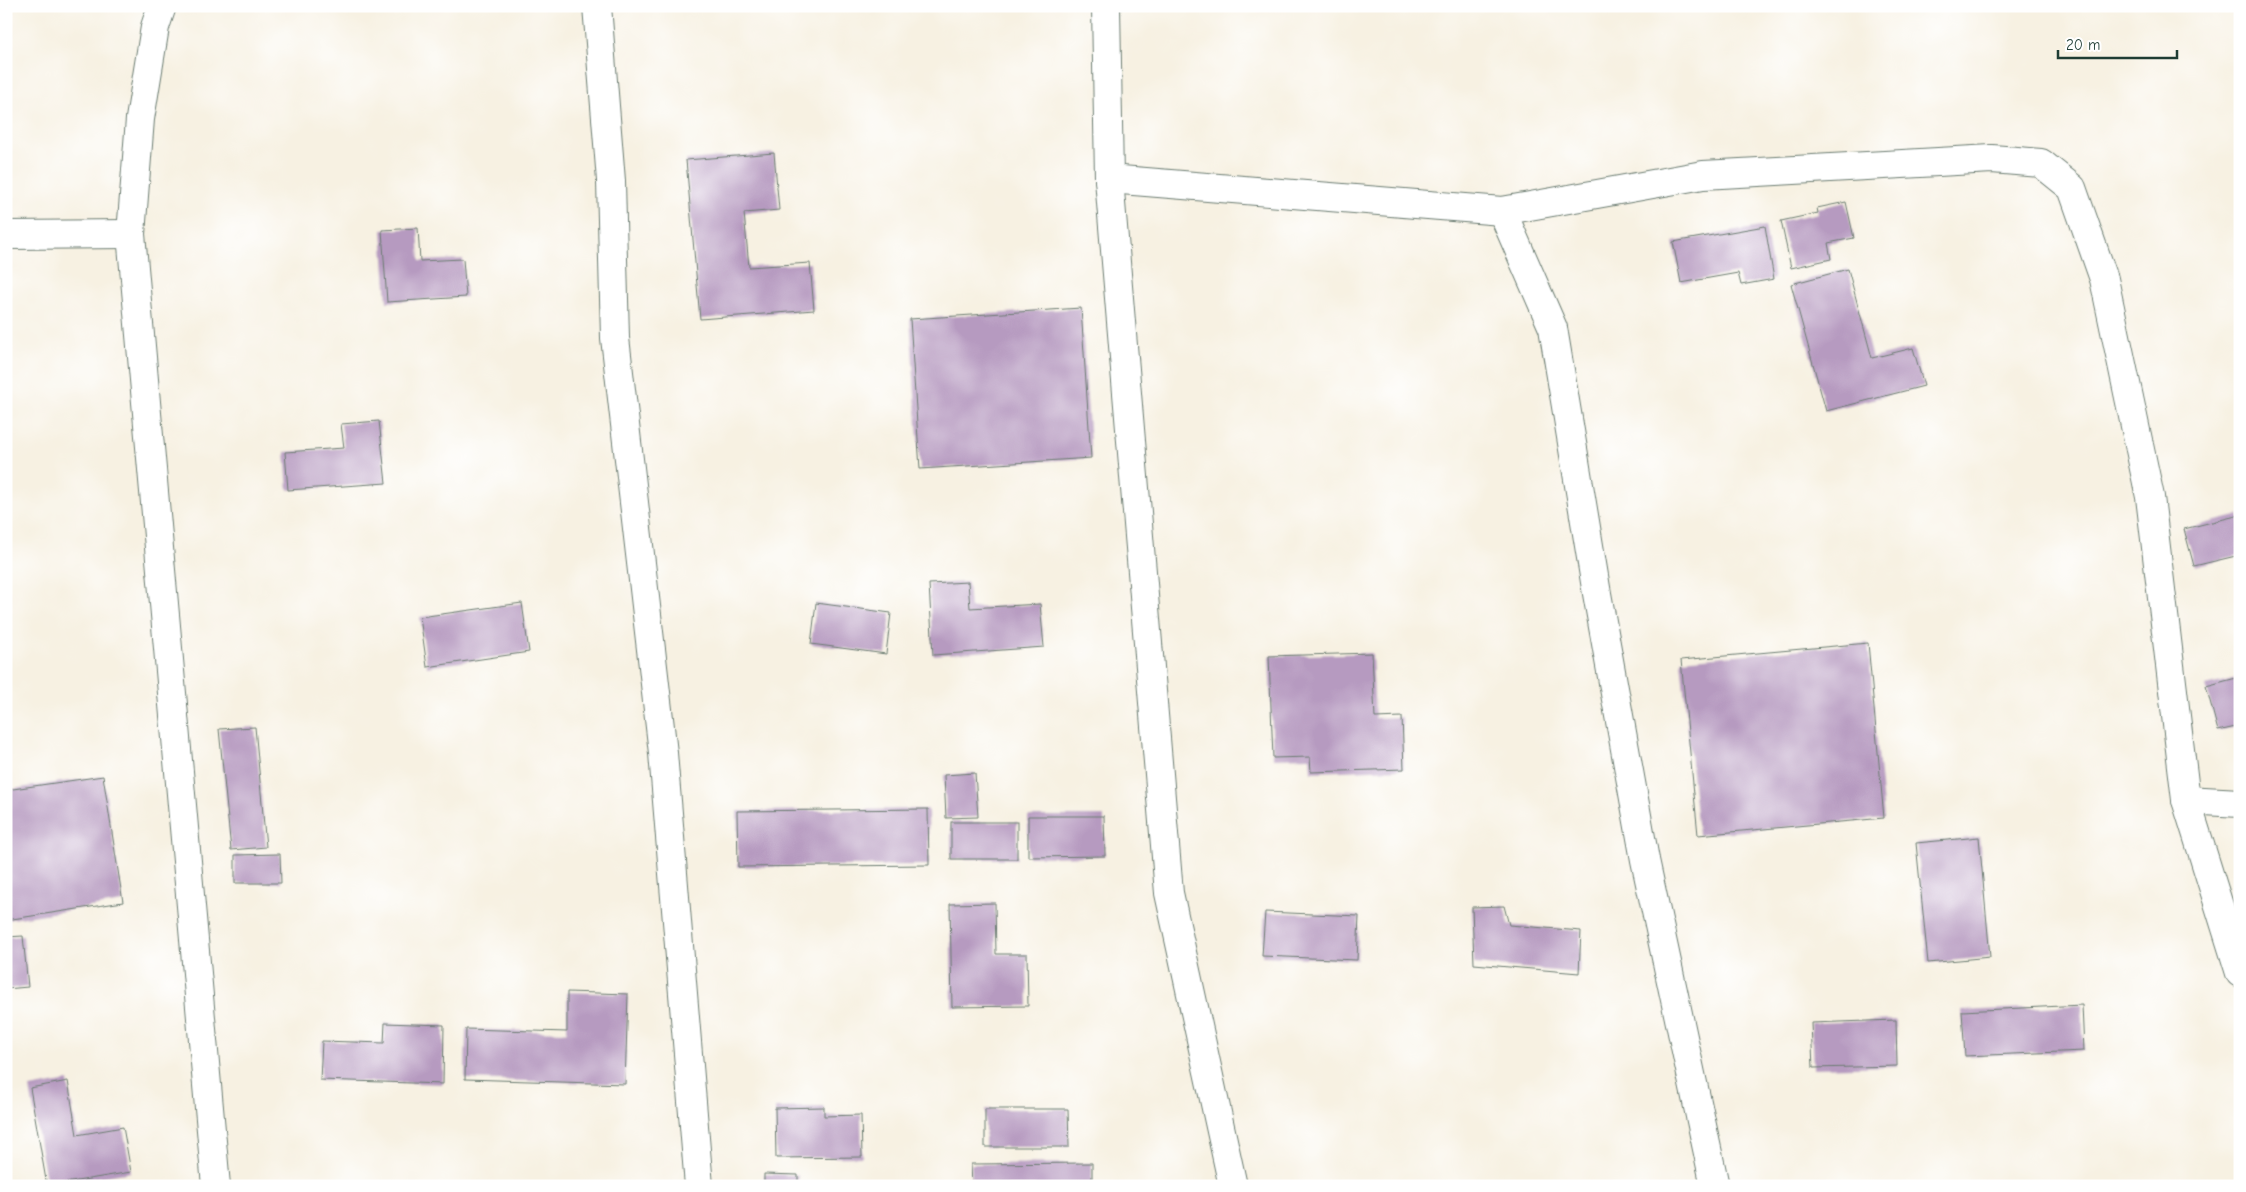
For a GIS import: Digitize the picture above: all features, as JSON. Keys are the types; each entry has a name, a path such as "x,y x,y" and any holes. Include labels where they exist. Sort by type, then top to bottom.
{"street":[{"path":"162,6 155,27 140,119 131,234 216,1186"},
{"path":"597,6 611,181 615,338 663,753 699,1186"},
{"path":"1106,6 1109,178 1169,892 1233,1186"},
{"path":"1109,178 1502,211 1703,175 1992,159 2041,163 2072,188 2104,279 2150,497 2186,800 2240,973"},
{"path":"1502,211 1553,328 1596,588 1645,860 1715,1186"},
{"path":"6,235 131,234"},
{"path":"2186,800 2240,803"}],"building":[{"path":"6,69 12,99 6,100"},
{"path":"774,153 779,210 744,213 749,267 810,263 814,310 700,319 686,160"},
{"path":"1846,202 1854,238 1828,243 1831,259 1791,268 1781,221 1818,213 1817,208"},
{"path":"1765,226 1774,279 1741,285 1738,273 1681,283 1673,242"},
{"path":"418,228 420,261 463,259 466,297 387,302 382,230"},
{"path":"1848,269 1872,358 1913,348 1924,386 1826,411 1791,284"},
{"path":"1081,308 1091,458 920,469 910,319"},
{"path":"379,421 386,483 288,490 285,452 344,448 341,424"},
{"path":"2240,515 2240,555 2194,566 2184,529"},
{"path":"968,582 970,608 1040,604 1044,647 933,655 929,584"},
{"path":"522,603 529,652 427,667 420,617"},
{"path":"816,603 891,613 886,654 811,644"},
{"path":"1868,643 1884,818 1698,835 1681,660"},
{"path":"1372,653 1375,718 1402,717 1404,769 1311,772 1310,757 1273,758 1269,656"},
{"path":"2240,677 2240,726 2218,731 2206,686"},
{"path":"255,727 266,847 231,850 219,729"},
{"path":"975,773 978,817 946,818 944,775"},
{"path":"103,776 123,902 6,920 6,790"},
{"path":"928,809 929,865 738,867 737,811"},
{"path":"1028,816 1104,816 1105,856 1028,857"},
{"path":"951,822 1017,822 1017,859 951,859"},
{"path":"1979,837 1990,957 1928,963 1916,843"},
{"path":"280,854 281,883 235,883 235,855"},
{"path":"995,903 996,954 1027,954 1028,1006 952,1007 950,904"},
{"path":"1504,906 1509,925 1581,931 1579,973 1474,964 1472,907"},
{"path":"1265,912 1359,916 1357,960 1262,956"},
{"path":"23,936 28,987 6,989 6,937"},
{"path":"567,992 628,994 625,1084 465,1079 466,1029 567,1032"},
{"path":"2082,1005 2084,1051 1965,1056 1962,1011"},
{"path":"1896,1020 1897,1066 1813,1068 1811,1023"},
{"path":"385,1023 444,1025 443,1084 320,1080 322,1041 384,1043"},
{"path":"68,1081 77,1135 123,1127 131,1172 47,1186 30,1088"},
{"path":"824,1107 824,1116 861,1115 862,1157 776,1158 775,1108"},
{"path":"985,1109 1068,1109 1069,1147 985,1147"},
{"path":"1092,1163 1092,1186 972,1186 971,1164"},
{"path":"764,1174 798,1175 798,1186 764,1186"}]}
